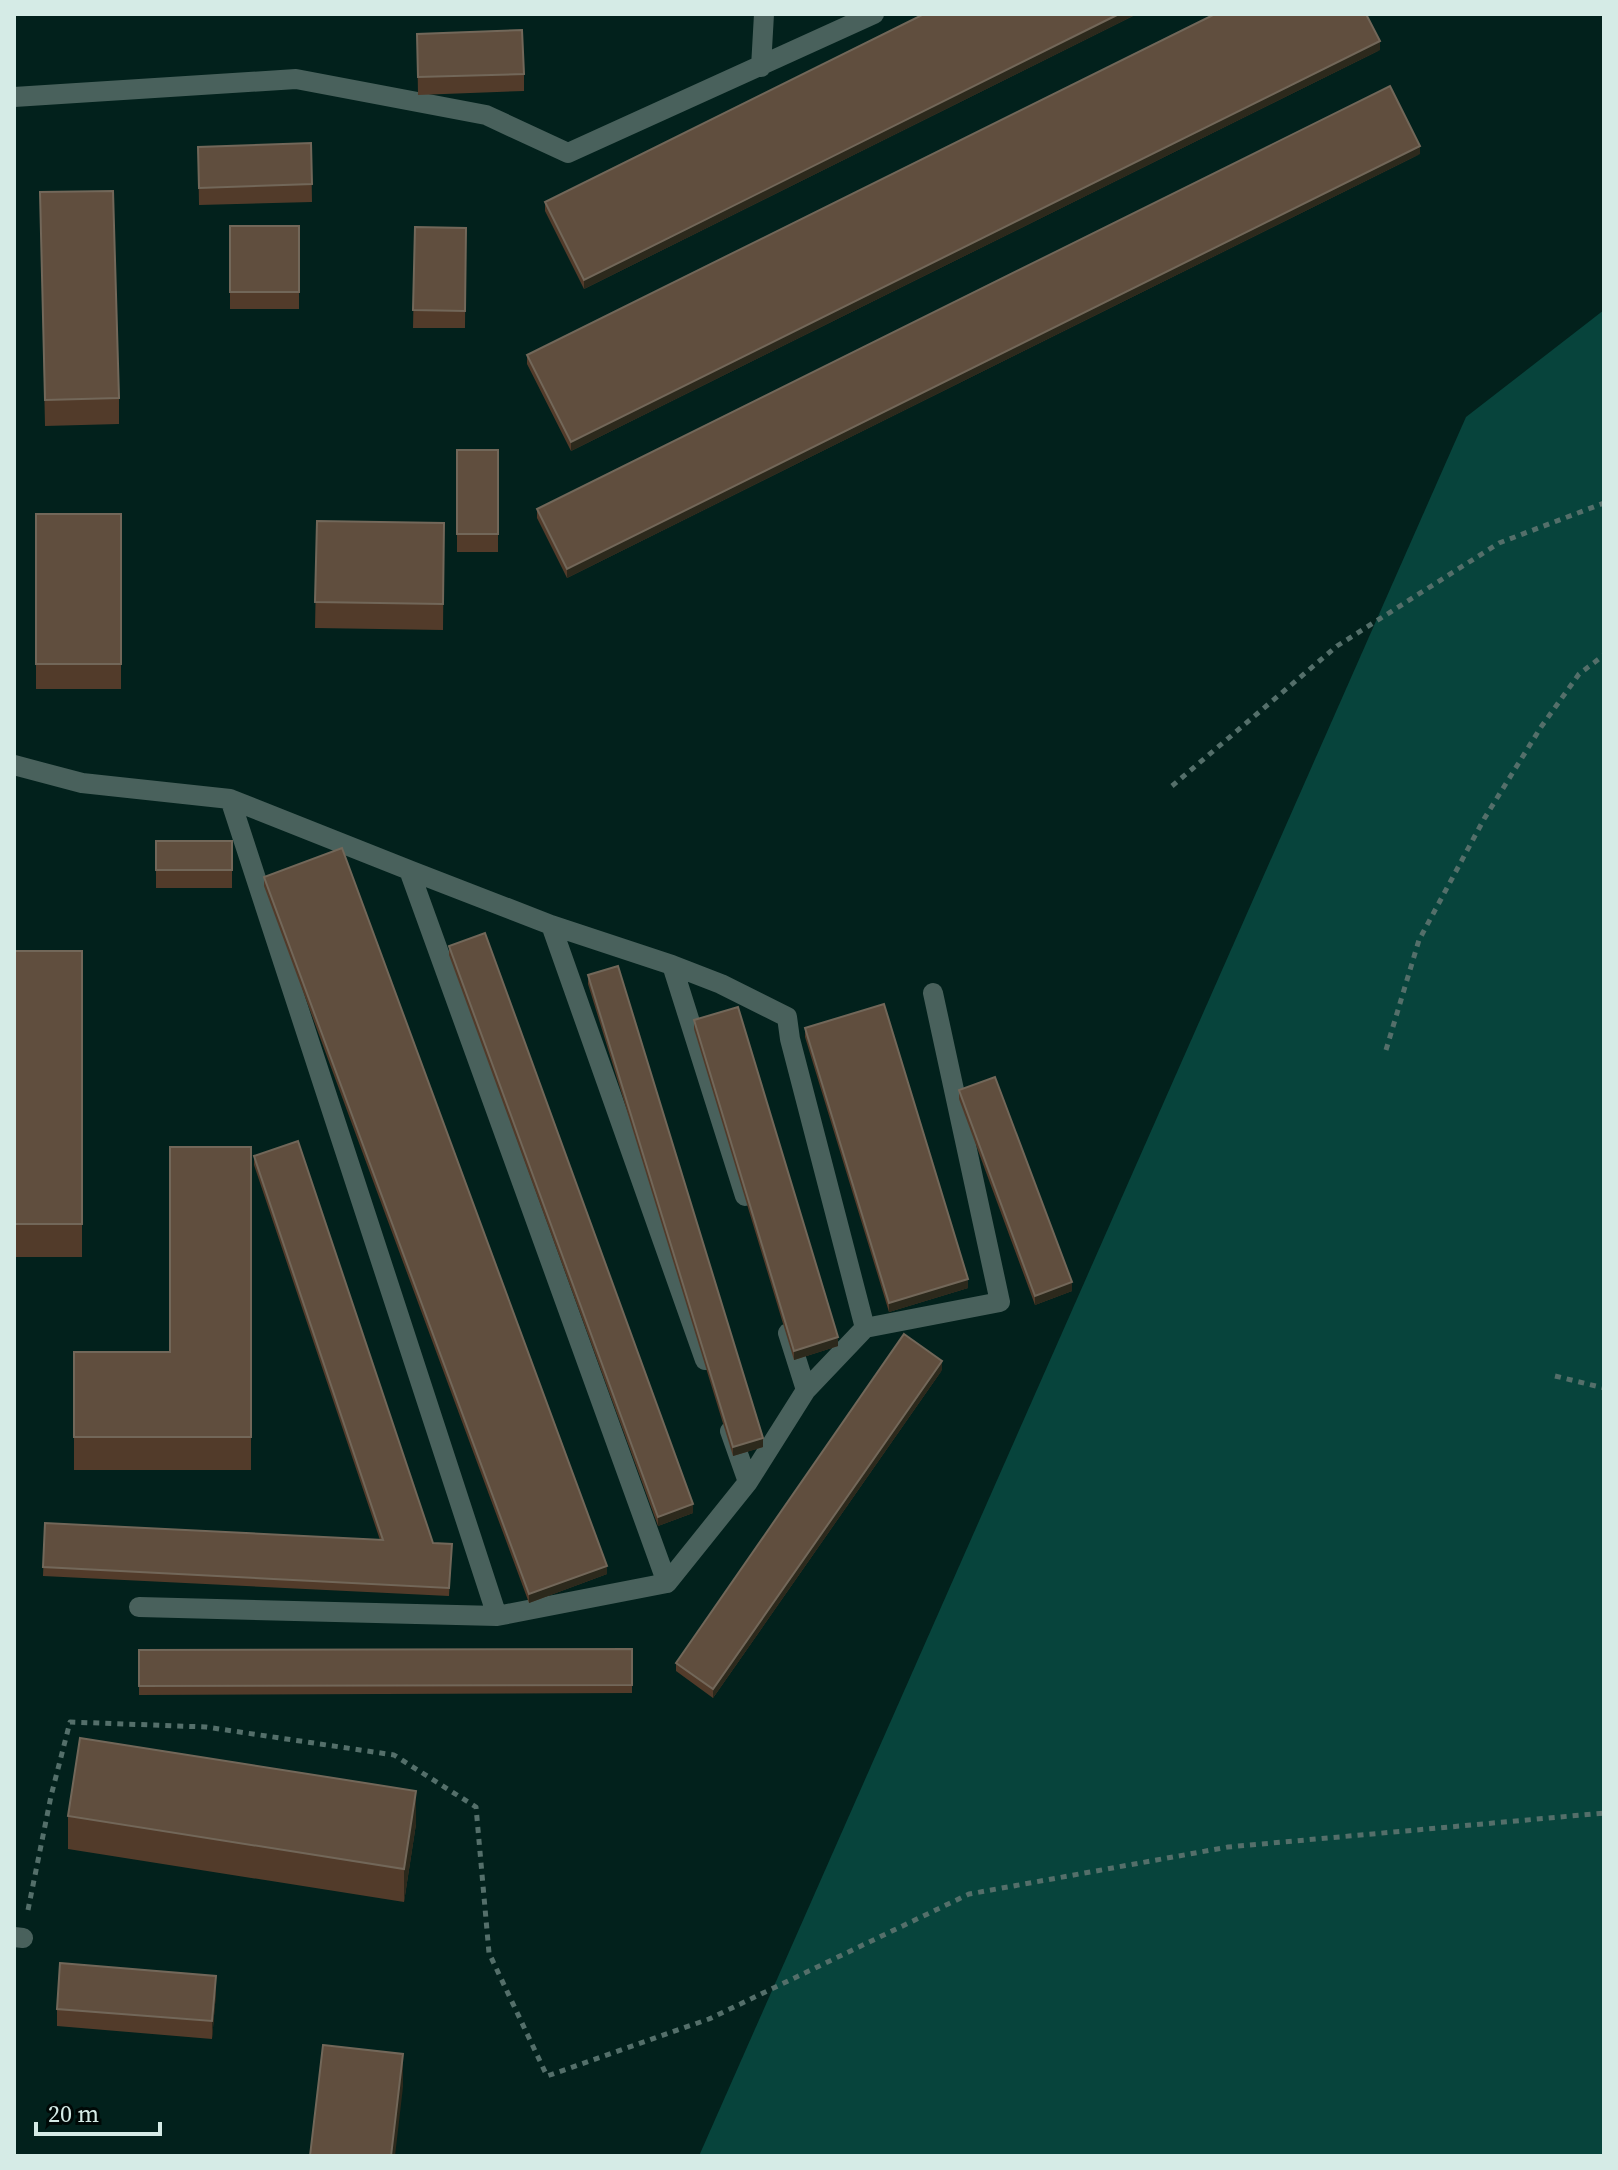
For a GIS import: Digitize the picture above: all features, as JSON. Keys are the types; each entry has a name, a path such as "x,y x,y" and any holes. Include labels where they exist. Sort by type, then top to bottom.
{"street":[{"path":"761,67 764,14"},
{"path":"14,97 296,79 486,115 568,153 874,14"},
{"path":"14,765 82,783 230,799 551,925 721,984 787,1017 790,1039 865,1328"},
{"path":"230,799 497,1616"},
{"path":"409,870 667,1583"},
{"path":"551,925 711,1377"},
{"path":"672,965 748,1208"},
{"path":"139,1607 497,1616 667,1583 748,1482 806,1390 865,1328 1000,1302 933,993"},
{"path":"782,1314 806,1390"},
{"path":"721,1407 748,1482"}],"path":[{"path":"1172,786 1337,646 1499,543 1604,503"},
{"path":"1386,1050 1419,940 1484,819 1541,727 1579,674 1604,655"},
{"path":"1555,1376 1604,1388"},
{"path":"18,1938 70,1722 206,1727 394,1755 476,1807 489,1953 547,2076 709,2019 969,1894 1228,1847 1604,1813"}],"green space":[{"path":"1604,310 1604,2156 699,2156 1466,417"}],"building":[{"path":"924,14 1119,14 584,280 545,202"},
{"path":"1215,14 1366,14 1380,41 571,442 527,355"},
{"path":"522,30 524,74 418,77 417,34"},
{"path":"1390,86 1420,146 567,569 537,509"},
{"path":"311,143 312,184 199,188 198,147"},
{"path":"113,191 119,398 45,400 40,192"},
{"path":"230,226 299,226 299,292 230,292"},
{"path":"415,227 466,228 465,311 413,310"},
{"path":"457,450 498,450 498,534 457,534"},
{"path":"36,514 121,514 121,664 36,664"},
{"path":"317,521 444,523 443,604 315,602"},
{"path":"156,841 232,841 232,870 156,870"},
{"path":"342,848 607,1566 529,1594 264,877"},
{"path":"485,933 693,1504 658,1517 449,946"},
{"path":"14,951 82,951 82,1224 14,1224"},
{"path":"618,966 763,1438 733,1447 588,975"},
{"path":"884,1004 968,1279 889,1303 805,1028"},
{"path":"738,1007 838,1337 794,1351 694,1020"},
{"path":"995,1077 1072,1282 1035,1296 959,1090"},
{"path":"298,1141 433,1543 452,1544 449,1588 43,1567 45,1523 383,1540 254,1156"},
{"path":"170,1147 251,1147 251,1437 74,1437 74,1352 170,1352"},
{"path":"904,1334 942,1361 713,1689 676,1663"},
{"path":"632,1649 632,1685 139,1686 139,1650"},
{"path":"80,1738 416,1791 404,1869 68,1816"},
{"path":"60,1963 216,1976 212,2021 57,2009"},
{"path":"323,2045 403,2054 391,2156 310,2156"}]}
